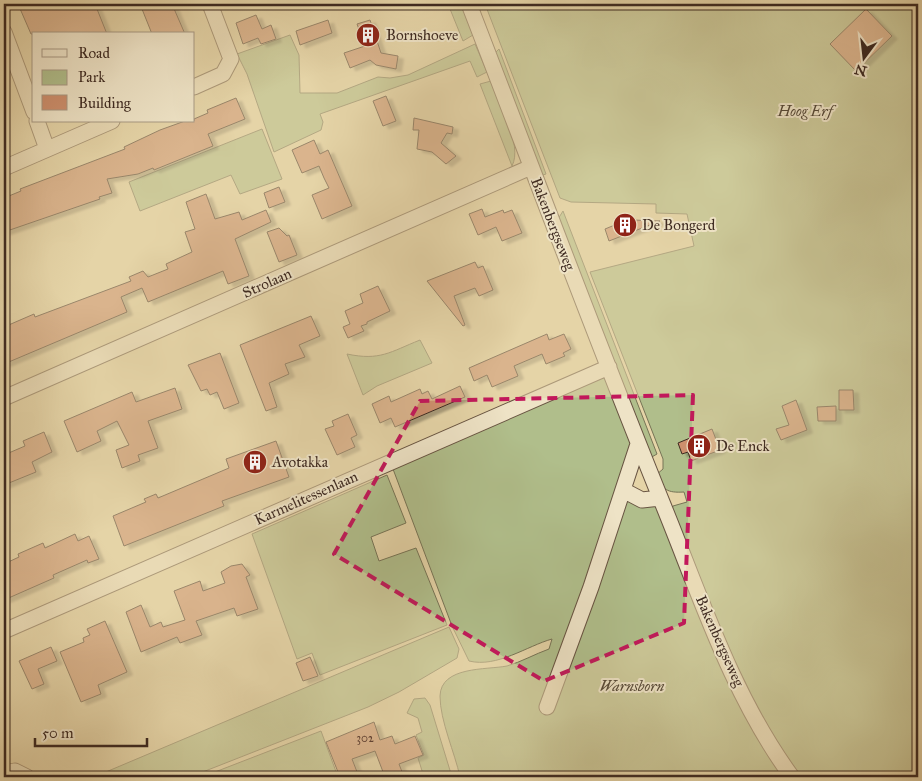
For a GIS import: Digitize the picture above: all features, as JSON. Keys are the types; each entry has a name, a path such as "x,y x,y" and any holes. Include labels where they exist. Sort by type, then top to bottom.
{"street":[{"path":"195,87 224,74 230,65 231,59 210,4"},
{"name":"Bakenbergseweg","path":"469,4 638,444 723,651 764,735 792,777"},
{"path":"4,32 32,107"},
{"path":"37,122 47,149"},
{"path":"4,168 110,122"},
{"name":"Strolaan","path":"4,398 531,167"},
{"name":"Karmelitessenlaan","path":"4,631 609,367"},
{"path":"547,707 638,444"},
{"path":"623,490 642,500 660,498"},
{"path":"4,773 15,771 27,777"}],"highlighted area":[{"path":"693,395 684,623 544,681 334,554 420,401"}],"green space":[{"path":"448,4 461,4 473,35 463,41"},
{"path":"485,4 918,4 918,777 460,777 442,716 440,696 442,686 456,674 477,669 507,666 549,649 552,639 501,659 480,662 469,661 452,626 393,469 599,378 607,378 633,444 621,487 657,508 725,643 671,510 673,506 687,502 684,492 673,492 666,489 656,475 663,469 663,459 590,272 694,246 687,214 656,213 656,204 571,202 560,198"},
{"path":"290,35 299,55 300,93 337,93 378,77 390,78 408,75 475,44 487,72 477,77 470,61 320,114 323,122 321,130 274,152 247,74 237,54"},
{"path":"499,49 546,174 540,176 494,54"},
{"path":"491,81 512,136 515,157 512,166 480,84"},
{"path":"262,129 282,179 240,194 231,175 140,211 129,182"},
{"path":"563,211 657,454 650,458 558,219"},
{"path":"420,340 432,363 377,386 363,395 347,354 377,356"},
{"path":"387,475 406,523 371,537 379,561 416,548 447,625 320,675 312,653 297,659 252,534"},
{"path":"449,627 459,649 457,658 399,692 368,707 190,777 94,777"},
{"path":"425,698 430,705 452,777 424,777 418,758 424,755 416,735 422,732 418,718 407,713 414,699"},
{"path":"321,731 338,777 202,777"}],"building":[{"path":"18,4 95,4 106,32 32,32 31,34"},
{"path":"140,4 172,4 184,32 151,32"},
{"path":"866,9 892,36 856,71 830,44"},
{"path":"256,15 262,29 271,25 276,39 261,44 258,38 243,44 236,23"},
{"path":"328,20 332,33 300,45 296,31"},
{"name":"Bornshoeve","path":"370,20 381,53 398,56 396,69 376,65 370,60 350,68 344,53 365,46 357,24"},
{"path":"386,96 396,121 383,126 373,101"},
{"path":"236,98 245,119 208,134 213,146 154,170 153,168 138,174 107,179 112,193 99,197 100,199 4,232 4,198 21,191 20,189 125,149 124,147 160,130 182,122 195,122 195,119 208,113 207,110"},
{"path":"414,118 453,127 452,134 447,133 441,143 456,156 446,164 432,152 417,149 419,130 413,130"},
{"path":"314,140 320,154 328,150 352,206 322,219 312,195 329,188 319,166 302,173 292,150"},
{"path":"279,187 285,202 269,208 264,193"},
{"path":"206,194 215,219 239,212 242,220 266,210 271,222 235,239 249,276 228,284 223,271 148,302 142,288 121,297 127,312 4,364 4,327 34,314 35,317 131,281 129,277 143,271 148,277 168,269 166,264 192,252 185,232 195,229 186,202"},
{"path":"482,209 485,217 503,210 504,213 512,210 522,233 502,241 496,227 478,235 469,214"},
{"name":"De Bongerd","path":"632,218 633,220 660,221 609,241 605,229"},
{"path":"279,228 287,236 289,235 297,255 279,262 267,232"},
{"path":"475,262 478,268 483,266 493,290 479,296 475,288 454,296 465,325 463,326 427,281"},
{"path":"378,286 390,311 367,322 367,324 361,326 364,331 348,338 343,327 350,324 345,311 363,303 360,294"},
{"path":"311,316 320,336 299,345 305,357 285,364 289,374 269,383 277,407 266,411 240,345"},
{"path":"547,334 549,340 564,334 571,349 563,353 565,356 546,364 542,354 514,366 518,376 492,387 487,375 474,381 469,368"},
{"path":"220,353 239,403 224,409 217,392 210,395 207,389 201,391 188,365"},
{"path":"460,386 465,397 395,427 391,418 380,423 372,404 389,396 391,402 420,389 422,394 428,391 432,399"},
{"path":"175,388 182,409 148,421 158,448 138,455 140,461 122,468 116,450 129,445 117,421 97,431 101,441 77,452 64,421 132,392 136,402"},
{"path":"839,390 853,390 854,410 839,410"},
{"path":"796,400 807,430 781,440 776,429 789,425 782,406"},
{"path":"836,406 836,421 818,421 817,407"},
{"path":"348,414 357,435 351,438 355,447 337,455 325,429 334,426 332,421"},
{"name":"De Enck","path":"712,429 720,450 691,461 688,452 682,454 678,443"},
{"path":"44,432 52,452 32,462 36,472 4,485 4,455 25,446 23,441"},
{"path":"276,441 289,477 222,501 224,506 124,546 113,516 146,502 144,499 156,494 158,498 229,468 226,459"},
{"path":"75,534 78,541 89,536 99,559 88,563 87,560 53,575 54,578 4,600 4,564 19,557 18,554 43,543 45,548"},
{"path":"242,564 250,575 246,577 258,609 237,616 234,608 196,621 202,635 180,643 177,637 141,652 126,612 141,605 150,627 161,622 163,627 185,620 174,591 200,581 203,591 225,583 221,572 231,566"},
{"path":"105,621 127,672 98,685 101,694 81,702 60,652 84,642 83,638 90,635 87,629"},
{"path":"51,647 57,661 38,669 44,684 32,689 19,661"},
{"path":"310,657 318,676 303,681 296,663"},
{"path":"374,722 380,740 392,736 395,744 415,736 423,755 399,764 404,777 385,777 375,751 352,759 359,777 340,777 326,742"}],"place":[{"name":"Bornshoeve","path":"368,35"},
{"name":"De Bongerd","path":"625,225"},
{"name":"De Enck","path":"699,446"},
{"name":"Avotakka","path":"255,462"}],"park label":[{"name":"Hoog Erf","path":"805,111"},
{"name":"Warnsborn","path":"632,686"}]}
